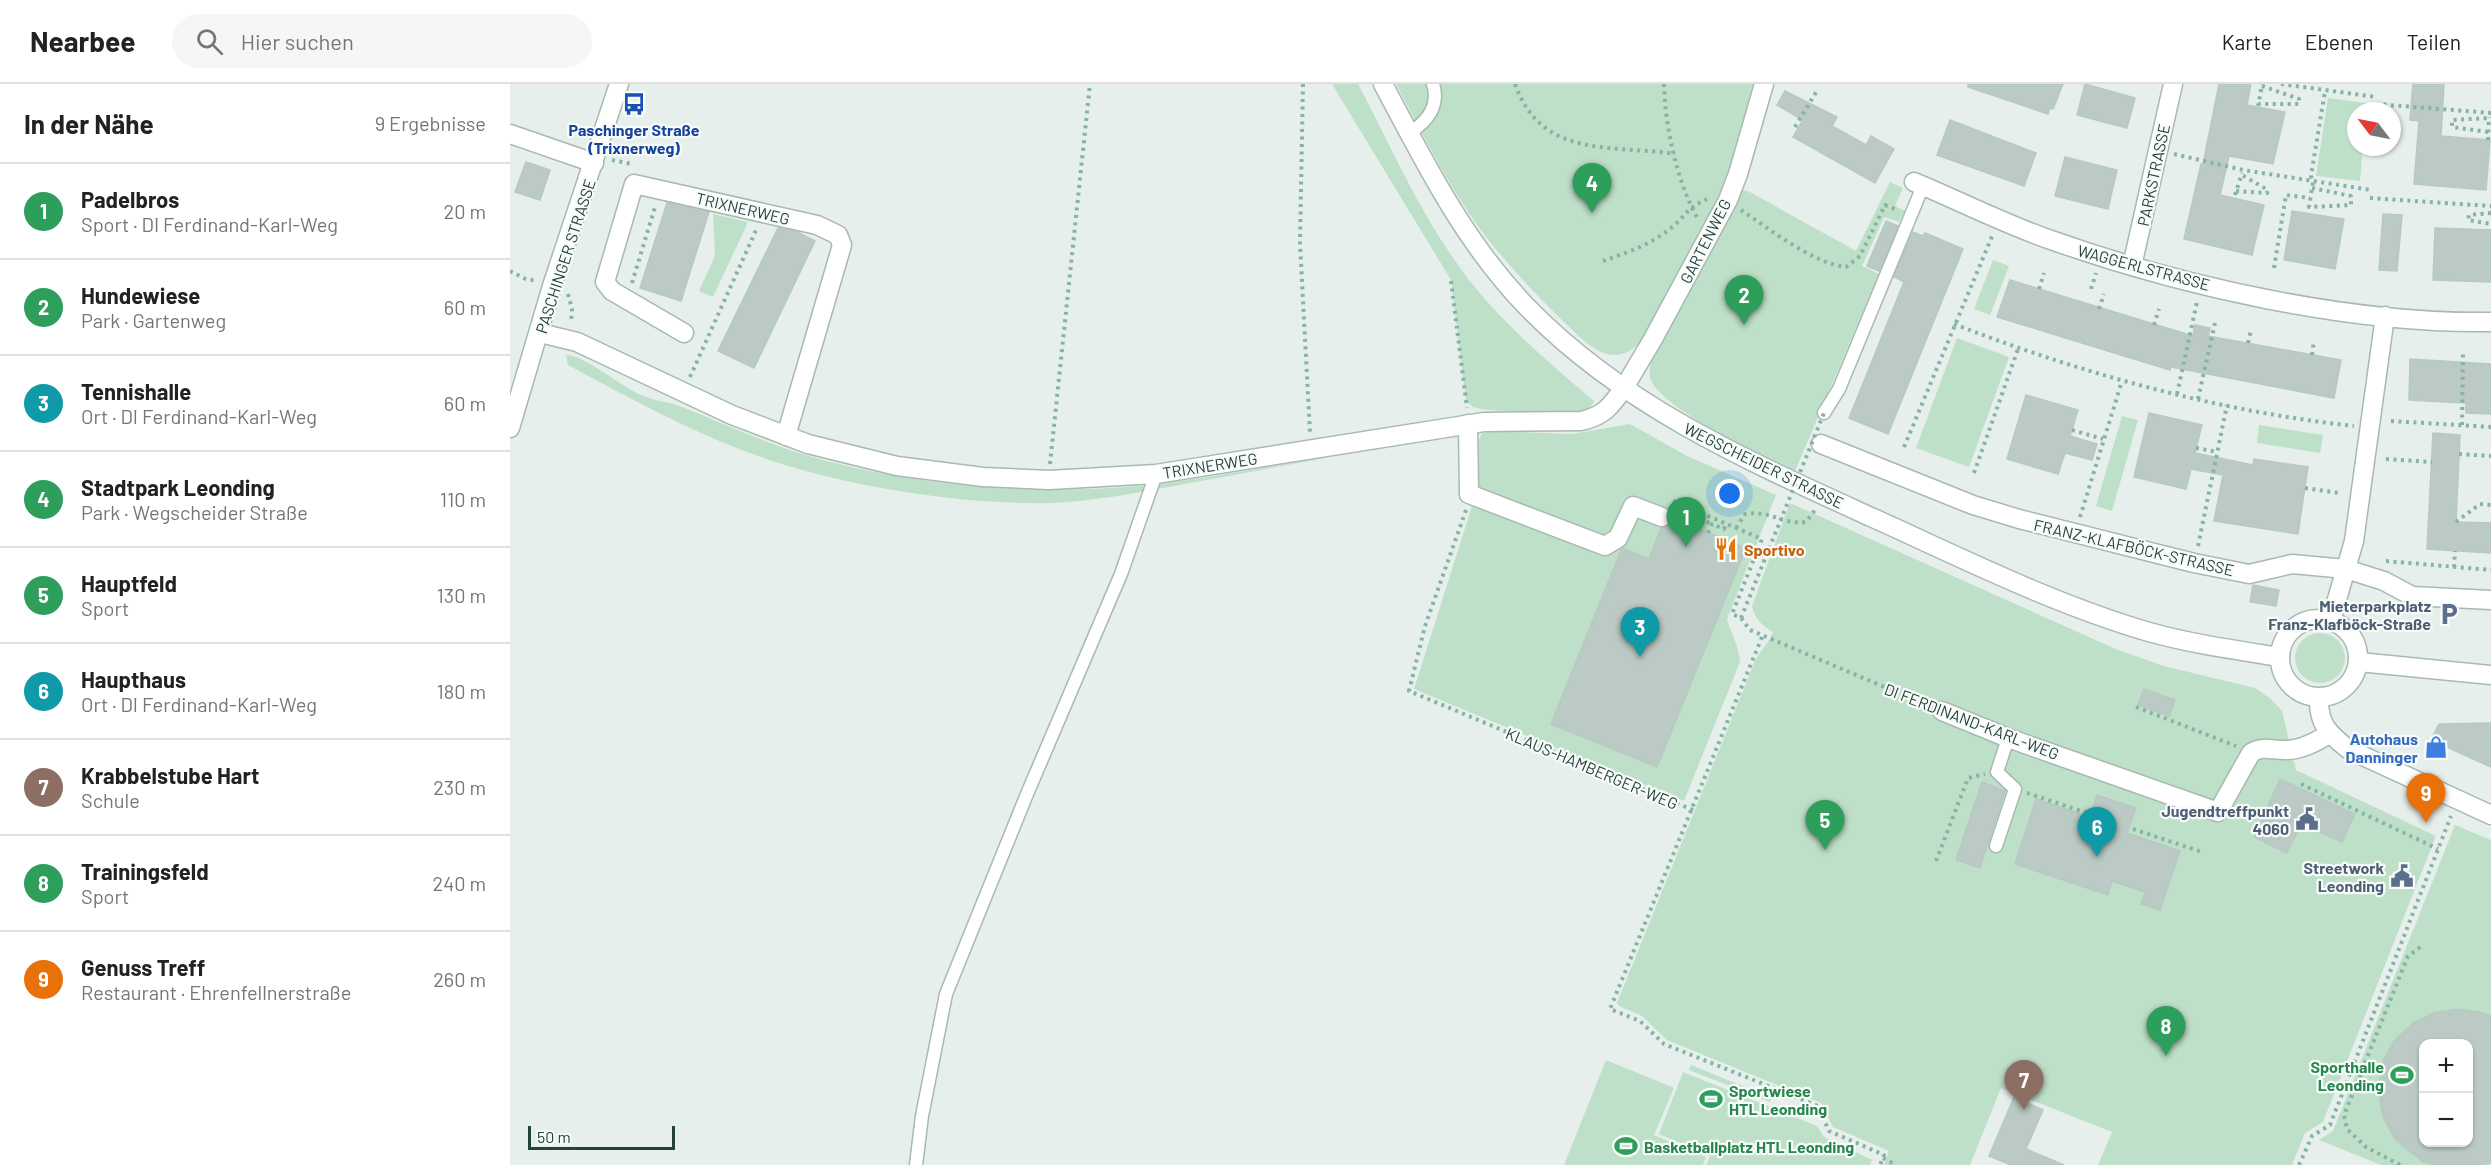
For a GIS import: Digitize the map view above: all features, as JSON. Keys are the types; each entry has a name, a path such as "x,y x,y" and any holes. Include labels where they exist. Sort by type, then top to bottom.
{"street":[{"name":"PASCHINGER STRASSE","path":"510,428 540,333 552,286 619,84"},
{"name":"WEGSCHEIDER STRASSE","path":"1383,84 1430,175 1459,224 1488,263 1553,333 1623,388 1700,436 1768,471 2057,599 2149,632 2224,649 2280,657"},
{"name":"GARTENWEG","path":"1623,388 1711,234 1738,174 1764,84"},
{"name":"PARKSTRASSE","path":"2132,266 2173,84"},
{"path":"510,134 594,163"},
{"name":"TRIXNERWEG","path":"684,333 612,291 605,282 634,184 817,225 838,235 842,245 786,436"},
{"name":"WAGGERLSTRASSE","path":"1919,184 2050,240 2166,276 2281,301 2385,316 2491,322"},
{"path":"2331,620 2354,541 2385,316"},
{"name":"TRIXNERWEG","path":"540,333 577,342 732,415 786,436 866,460 983,477 1049,480 1156,474 1468,424 1504,421 1581,422 1596,418 1608,409 1623,388"},
{"path":"1468,424 1469,494 1605,546 1618,537 1633,506 1662,517"},
{"name":"FRANZ-KLAFBÖCK-STRASSE","path":"1821,444 1973,505 2074,535 2194,563 2249,574 2292,564 2346,569 2384,581 2412,596 2491,600"},
{"path":"2320,618 2331,620 2350,633 2356,643 2359,662 2356,675 2348,687 2332,696 2319,698 2297,691 2287,681 2281,668 2280,657 2282,645 2288,634 2298,625 2320,618"},
{"path":"2359,662 2491,675"},
{"path":"2319,698 2321,722 2329,734 2359,755 2491,815"},
{"name":"DI FERDINAND-KARL-WEG","path":"1942,711 2008,738 2218,812 2251,753"},
{"path":"2251,753 2258,748 2290,750 2303,747 2329,734"}],"lane":[{"path":"1408,133 1430,116 1436,99 1433,84"},
{"path":"1824,413 1839,389 1911,216 1919,184"},
{"path":"916,1165 922,1116 946,994 1027,794 1121,574 1156,474"},
{"path":"1996,846 2015,789 1997,772 2008,738"}],"path":[{"path":"1049,480 1090,84"},
{"path":"1302,84 1300,243 1311,449"},
{"path":"1515,84 1521,100 1533,118 1560,137 1575,144 1596,148 1675,154"},
{"path":"1664,84 1669,126 1682,184 1700,223 1711,234"},
{"path":"2281,84 2376,97"},
{"path":"2262,85 2299,99 2298,104 2258,104 2262,85"},
{"path":"1795,127 1818,89"},
{"path":"2312,188 2351,196 2350,205 2309,207 2310,198 2313,182 2311,176 2325,91"},
{"path":"2401,106 2490,115"},
{"path":"2488,140 2490,115"},
{"path":"2488,132 2452,127 2452,120 2490,115"},
{"path":"2158,151 2242,172 2371,190"},
{"path":"2242,172 2268,190 2267,193 2235,193 2242,172"},
{"path":"627,300 661,190"},
{"path":"2274,268 2286,195 2310,198"},
{"path":"2370,198 2491,206"},
{"path":"1732,204 1796,247 1830,263 1846,267 1860,255 1885,205 1911,216"},
{"path":"1603,261 1656,238 1671,228 1691,206"},
{"path":"693,373 764,213"},
{"path":"2491,213 2469,214 2468,220 2491,224"},
{"path":"1904,447 1985,250"},
{"path":"510,271 526,279 537,281"},
{"path":"2039,289 2044,273"},
{"path":"1451,280 1467,400"},
{"path":"566,291 571,298 572,309 567,339"},
{"path":"2099,309 2104,294"},
{"path":"2154,325 2159,309"},
{"path":"2177,394 2193,317"},
{"path":"2198,399 2215,323"},
{"path":"1954,324 2018,349 2122,381 2227,405 2370,428"},
{"path":"2248,343 2251,330"},
{"path":"2312,355 2314,341"},
{"path":"1974,473 2018,349"},
{"path":"2462,425 2463,353"},
{"path":"2074,535 2122,381"},
{"path":"2194,563 2227,405"},
{"path":"1726,524 1724,529 1667,505 1669,500 1762,539 1732,615 1741,618 1824,413"},
{"path":"2391,421 2491,427"},
{"path":"2072,430 2103,439"},
{"path":"2196,448 2218,452"},
{"path":"2459,454 2491,456"},
{"path":"2386,459 2432,462"},
{"path":"2305,488 2339,493"},
{"name":"KLAUS-HAMBERGER-WEG","path":"1469,494 1425,626 1409,691 1693,810 1610,1009 1640,1022 1664,1044 1818,1107 1829,1131 1884,1155 1883,1158"},
{"path":"2456,522 2480,504 2491,505"},
{"path":"1736,528 1745,514 1761,512 1793,523 1806,522 1815,510"},
{"path":"1708,533 1712,524"},
{"path":"2454,567 2455,551"},
{"path":"2385,561 2491,570"},
{"name":"DI FERDINAND-KARL-WEG","path":"1741,618 1750,630 1762,637 1942,711"},
{"path":"1693,810 1762,637"},
{"path":"2136,707 2222,739 2251,753"},
{"path":"1936,861 1968,778 1997,772"},
{"path":"2301,784 2438,849"},
{"path":"2015,789 2087,813"},
{"path":"2299,1165 2312,1136 2330,1125 2451,815"},
{"path":"2133,830 2202,852"},
{"path":"2400,1165 2366,1147 2347,1129 2344,1115 2408,956 2422,946"},
{"path":"1880,1165 1883,1158 1896,1165"}],"green space":[{"path":"1332,84 1358,84 1419,202 1461,269 1507,322 1594,401 1587,410 1558,416 1531,414 1481,409 1473,407 1466,400 1451,280"},
{"path":"1396,84 1755,84 1727,187 1644,340 1628,351 1617,355 1602,352 1581,338 1528,286 1494,246 1452,187"},
{"path":"2328,98 2358,102 2347,102 2347,156 2362,156 2360,181 2316,176"},
{"path":"1890,182 1903,188 1895,206 1905,211 1899,222 1884,217 1862,266 1879,274 1795,471 1714,430 1671,402 1657,389 1650,377 1650,368 1659,342 1741,190 1748,191 1856,251"},
{"path":"713,214 748,222 713,297 699,291 715,256"},
{"path":"1993,260 2009,266 1990,315 1974,309"},
{"path":"1957,338 2009,357 1969,467 1916,448"},
{"path":"566,355 591,364 642,396 674,404 807,456 865,470 942,483 1020,489 1099,489 1185,480 1327,458 1099,499 1021,503 955,499 854,483 763,458 705,435 650,408 568,365"},
{"path":"2122,416 2138,420 2112,511 2096,506"},
{"path":"1630,424 1687,456 1776,495 1727,619 1740,662 1684,801 1414,689 1478,487 1479,440 1482,433 1489,431 1572,434"},
{"path":"2259,425 2323,435 2320,453 2257,443"},
{"path":"1790,503 2118,650 2164,666 2255,688 2271,699 2282,711 2296,770 2436,836 2323,1122 2305,1133 2292,1165 2098,1165 2112,1132 2001,1088 1970,1165 1884,1165 1889,1151 1833,1127 1821,1103 1667,1040 1642,1016 1619,1006 1617,1003 1755,661 1773,632 1759,621 1752,606"},
{"path":"2315,633 2325,633 2338,640 2345,653 2345,663 2338,676 2325,683 2315,683 2306,679 2299,672 2295,663 2295,653 2299,644 2306,637"},
{"path":"2455,825 2491,840 2491,1165 2381,1165 2319,1140 2333,1131"},
{"path":"1606,1060 1674,1088 1654,1135 1706,1157 1703,1165 1564,1165"},
{"path":"1691,1065 1772,1098 1770,1102 1689,1070"},
{"name":"Sportwiese HTL Leonding","path":"1683,1072 1817,1126 1824,1137 1872,1160 1870,1165 1706,1165 1710,1156 1659,1134"}],"building":[{"path":"1968,84 2063,84 2053,109 2050,108 2048,114 1968,87"},
{"path":"2085,84 2135,98 2127,128 2077,115"},
{"path":"2219,84 2251,84 2247,105 2285,112 2273,164 2229,156 2220,195 2264,205 2252,255 2184,239 2201,164 2203,164"},
{"path":"2413,84 2444,84 2441,136 2490,140 2486,190 2414,184 2419,121 2410,120"},
{"path":"1785,91 1837,117 1832,126 1866,145 1871,136 1894,149 1875,183 1793,137 1803,120 1777,105"},
{"path":"1950,120 2036,153 2024,186 1937,155"},
{"path":"2065,157 2117,170 2108,209 2055,196"},
{"path":"526,162 550,170 540,200 515,192"},
{"path":"667,203 709,212 681,301 640,288"},
{"path":"2292,211 2344,219 2335,269 2284,260"},
{"path":"2383,214 2402,215 2397,271 2379,270"},
{"path":"1886,221 1898,226 1879,271 1867,266"},
{"path":"778,228 797,232 815,241 754,368 718,351"},
{"path":"2435,228 2491,230 2491,282 2433,280"},
{"path":"1913,232 1923,236 1925,233 1963,249 1888,434 1849,418 1904,282 1894,277"},
{"path":"2010,280 2193,336 2195,325 2210,328 2208,336 2341,360 2334,398 2171,367 2170,370 1997,317"},
{"path":"2410,359 2491,364 2491,414 2466,413 2466,403 2409,400"},
{"path":"2026,395 2078,410 2070,436 2097,444 2092,460 2065,453 2058,474 2007,459"},
{"path":"2149,413 2202,425 2195,453 2253,465 2254,459 2308,467 2298,534 2214,521 2223,475 2191,469 2186,489 2134,477"},
{"path":"2433,433 2460,435 2456,522 2491,523 2491,553 2427,549"},
{"path":"1673,518 1746,548 1657,767 1551,724 1622,548 1649,559 1661,528 1670,525"},
{"path":"2253,585 2279,590 2276,606 2250,602"},
{"path":"2144,689 2175,700 2169,716 2138,705"},
{"path":"2491,723 2491,767 2431,740 2439,724"},
{"name":"Jugendtreffpunkt 4060","path":"2280,779 2355,814 2342,842 2301,824 2287,853 2254,837"},
{"path":"1982,782 2005,791 1980,868 1956,860"},
{"path":"2097,795 2136,808 2127,833 2180,851 2160,910 2141,904 2145,892 2112,881 2108,895 2015,864 2036,799 2090,817"},
{"name":"Sporthalle Leonding","path":"2459,1009 2491,1016 2491,1162 2481,1165 2435,1165 2424,1161 2424,1163 2395,1139 2383,1117 2378,1089 2383,1061 2394,1041 2413,1023 2433,1013"},
{"path":"2014,1097 2043,1110 2026,1149 2064,1165 2011,1165 1989,1156"}],"place":[{"name":"Paschinger Straße (Trixnerweg)","path":"634,104"},
{"name":"Stadtpark Leonding","path":"1592,213"},
{"name":"Hundewiese","path":"1744,325"},
{"name":"Padelbros","path":"1686,547"},
{"name":"Sportivo","path":"1726,549"},
{"name":"Mieterparkplatz Franz-Klafböck-Straße","path":"2449,614"},
{"name":"Tennishalle","path":"1640,657"},
{"name":"Autohaus Danninger","path":"2436,747"},
{"name":"Jugendtreffpunkt 4060","path":"2307,819"},
{"name":"Genuss Treff","path":"2426,823"},
{"name":"Hauptfeld","path":"1825,850"},
{"name":"Haupthaus","path":"2097,857"},
{"name":"Streetwork Leonding","path":"2402,876"},
{"name":"Trainingsfeld","path":"2166,1056"},
{"name":"Sporthalle Leonding","path":"2402,1075"},
{"name":"Sportwiese HTL Leonding","path":"1711,1099"},
{"name":"Krabbelstube Hart","path":"2024,1110"},
{"name":"Basketballplatz HTL Leonding","path":"1626,1146"}]}
